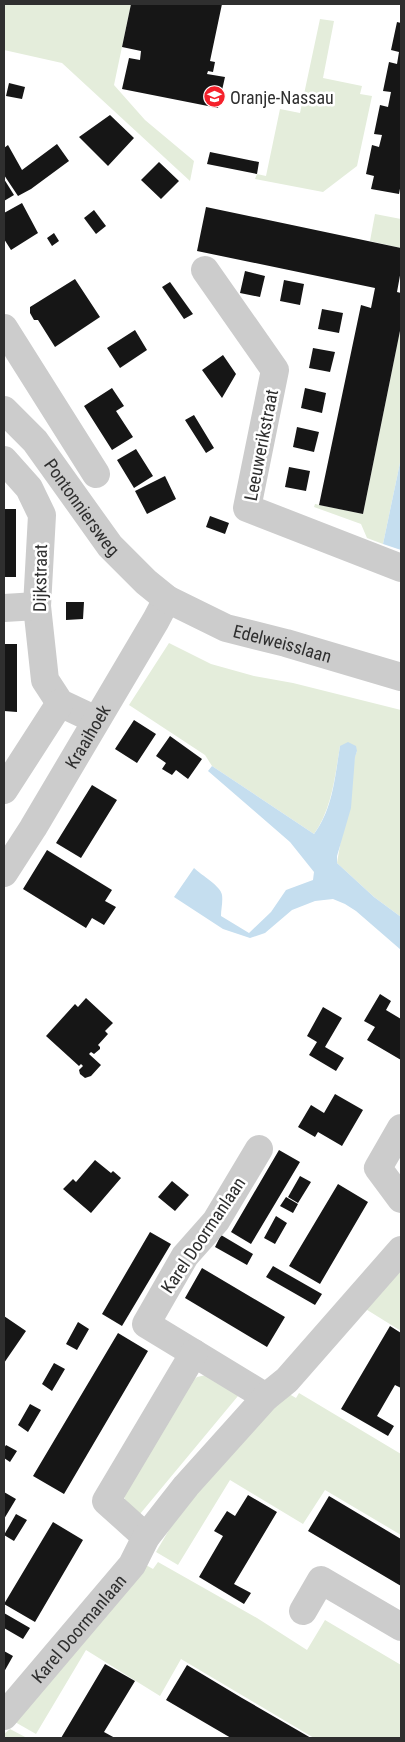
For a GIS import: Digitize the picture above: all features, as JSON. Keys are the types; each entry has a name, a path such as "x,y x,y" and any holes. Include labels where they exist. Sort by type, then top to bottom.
{"street":[{"name":"Leeuwerikstraat","path":"205,270 275,370 247,508 401,568"},
{"path":"4,328 96,474"},
{"name":"Pontonniersweg","path":"4,410 35,441 110,546 146,582 167,599"},
{"name":"Dijkstraat","path":"4,460 29,488 42,515 37,606 45,680 60,702 96,720"},
{"name":"Edelweisslaan","path":"167,599 226,628 286,643 401,677"},
{"name":"Kraaihoek","path":"4,873 33,828 167,599"},
{"path":"4,608 37,606"},
{"path":"4,790 60,702"},
{"path":"401,1128 378,1168 401,1199"},
{"name":"Karel Doormanlaan","path":"259,1149 216,1221 185,1256 146,1324 266,1397"},
{"name":"Karel Doormanlaan","path":"4,1716 132,1565 146,1537 186,1486 266,1397 287,1380 401,1250"},
{"path":"146,1537 106,1501 194,1353"},
{"path":"303,1610 321,1580 401,1627"}],"green space":[{"path":"4,4 131,4 114,85 145,120 194,161 190,181 62,63 4,50"},
{"path":"320,19 334,21 323,78 362,86 360,94 372,96 357,166 323,192 255,179 257,174 266,176 280,109 300,113"},
{"path":"375,214 401,219 401,248 370,241"},
{"path":"401,326 401,458 383,544 367,538 361,524 314,507 315,504 363,514"},
{"path":"169,643 211,664 254,676 293,683 401,710 401,917 374,897 337,863 357,751 340,746 329,803 314,834 212,766 205,755 129,705"},
{"path":"401,1266 401,1331 364,1308"},
{"path":"206,1375 235,1391 238,1396 140,1514 126,1504 124,1496 188,1385 197,1377"},
{"path":"299,1393 401,1454 401,1535 325,1490 303,1524 230,1480 178,1565 156,1552 176,1518 247,1434 289,1394 296,1398"},
{"path":"158,1562 257,1618 307,1650 325,1620 401,1665 401,1738 314,1738 181,1659 160,1696 86,1650 36,1734 15,1722 146,1565 153,1569"},
{"path":"10,1729 27,1738 4,1738 4,1734"}],"water":[{"path":"401,458 401,550 383,544"},
{"path":"348,742 356,746 357,751 351,808 337,856 337,863 374,897 401,917 401,950 356,911 333,899 315,901 292,910 265,933 250,938 223,929 174,897 194,868 215,884 221,892 221,916 249,933 271,912 286,890 313,880 314,872 290,842 208,771 212,766 314,834 329,803 335,780 340,746"}],"building":[{"path":"131,4 222,4 210,61 215,62 213,72 208,71 207,74 225,77 218,108 122,89 129,58 140,60 141,51 122,47"},
{"path":"397,22 401,23 401,183 399,194 371,189 374,176 366,174 372,145 379,147 382,135 374,134 380,105 388,107 391,92 383,91 389,62 397,64 399,52 391,50"},
{"path":"9,83 25,87 22,99 6,96"},
{"path":"110,115 134,138 108,166 79,137"},
{"path":"57,144 69,161 31,189 18,196 4,175 4,148 8,145 22,170"},
{"path":"210,152 259,162 257,174 207,164"},
{"path":"159,162 179,181 161,199 141,180"},
{"path":"4,179 14,195 4,201"},
{"path":"22,203 38,233 11,250 4,239 4,213"},
{"path":"206,207 401,248 401,270 397,292 401,293 401,326 363,514 319,505 361,305 371,308 375,288 197,251"},
{"path":"94,210 106,226 96,234 84,218"},
{"path":"54,233 59,241 52,246 47,238"},
{"path":"245,271 265,276 260,297 240,293"},
{"path":"75,279 100,317 55,347 38,320 34,320 30,313 30,307"},
{"path":"284,280 304,284 300,305 280,301"},
{"path":"170,282 193,314 184,319 162,287"},
{"path":"322,309 343,313 339,333 318,329"},
{"path":"135,330 147,350 120,368 107,348"},
{"path":"313,348 335,352 330,372 309,368"},
{"path":"223,355 236,374 222,398 202,370"},
{"path":"112,388 124,406 116,411 133,437 112,450 84,406"},
{"path":"305,388 326,393 322,413 301,408"},
{"path":"194,415 214,448 206,453 185,420"},
{"path":"297,427 319,432 314,452 293,447"},
{"path":"136,449 153,476 134,488 117,460"},
{"path":"289,467 310,471 306,491 285,487"},
{"path":"165,476 176,499 147,514 135,491"},
{"path":"4,509 16,509 16,577 4,577"},
{"path":"210,516 229,523 225,534 206,527"},
{"path":"66,602 84,602 83,619 66,620"},
{"path":"4,644 17,644 17,712 4,711"},
{"path":"134,720 156,734 137,763 115,749"},
{"path":"170,736 202,759 188,779 176,770 172,775 162,769 166,763 156,756"},
{"path":"92,785 117,800 81,858 56,843"},
{"path":"47,850 112,890 105,901 116,907 104,925 92,918 86,928 23,889"},
{"path":"380,994 391,1001 386,1010 401,1019 401,1060 367,1040 375,1027 364,1021"},
{"path":"86,998 113,1023 105,1031 108,1034 98,1045 100,1049 94,1054 91,1052 89,1054 101,1065 91,1076 85,1078 80,1074 79,1070 83,1066 81,1064 79,1066 46,1036 75,1004 78,1007"},
{"path":"323,1007 342,1018 325,1047 344,1058 336,1071 309,1055 317,1042 307,1036"},
{"path":"335,1094 363,1110 342,1146 318,1132 315,1137 298,1127 311,1105 324,1113"},
{"path":"279,1150 300,1162 251,1244 231,1232"},
{"path":"95,1160 111,1173 113,1171 121,1178 91,1213 63,1189 73,1179 76,1182"},
{"path":"300,1176 311,1182 298,1203 288,1197"},
{"path":"172,1181 189,1195 175,1211 158,1197"},
{"path":"338,1184 368,1202 320,1284 289,1266"},
{"path":"286,1197 298,1204 293,1213 280,1206"},
{"path":"276,1216 287,1223 275,1244 264,1238"},
{"path":"150,1232 171,1244 122,1326 102,1314"},
{"path":"221,1235 253,1254 247,1265 215,1247"},
{"path":"273,1266 322,1294 315,1305 266,1277"},
{"path":"202,1268 285,1317 267,1347 185,1298"},
{"path":"4,1316 26,1331 4,1363"},
{"path":"78,1322 89,1329 77,1350 66,1344"},
{"path":"390,1326 401,1333 401,1388 395,1385 377,1416 394,1426 388,1436 341,1409"},
{"path":"118,1333 148,1351 64,1494 33,1476"},
{"path":"54,1363 65,1369 52,1391 42,1384"},
{"path":"30,1404 41,1410 28,1432 18,1425"},
{"path":"6,1445 17,1451 10,1462 4,1458 4,1448"},
{"path":"4,1492 16,1499 4,1519"},
{"path":"248,1495 277,1512 234,1584 251,1593 244,1604 199,1577 223,1536 214,1531 227,1511 235,1516"},
{"path":"329,1496 401,1539 401,1586 308,1531"},
{"path":"16,1514 27,1520 14,1541 4,1535"},
{"path":"53,1522 83,1540 35,1622 4,1604"},
{"path":"4,1613 30,1628 23,1639 4,1628"},
{"path":"4,1651 13,1656 4,1672"},
{"path":"105,1664 135,1681 104,1732 115,1738 61,1738"},
{"path":"187,1665 311,1738 231,1738 166,1700"}],"place":[{"name":"Oranje-Nassau","path":"214,97"}]}
